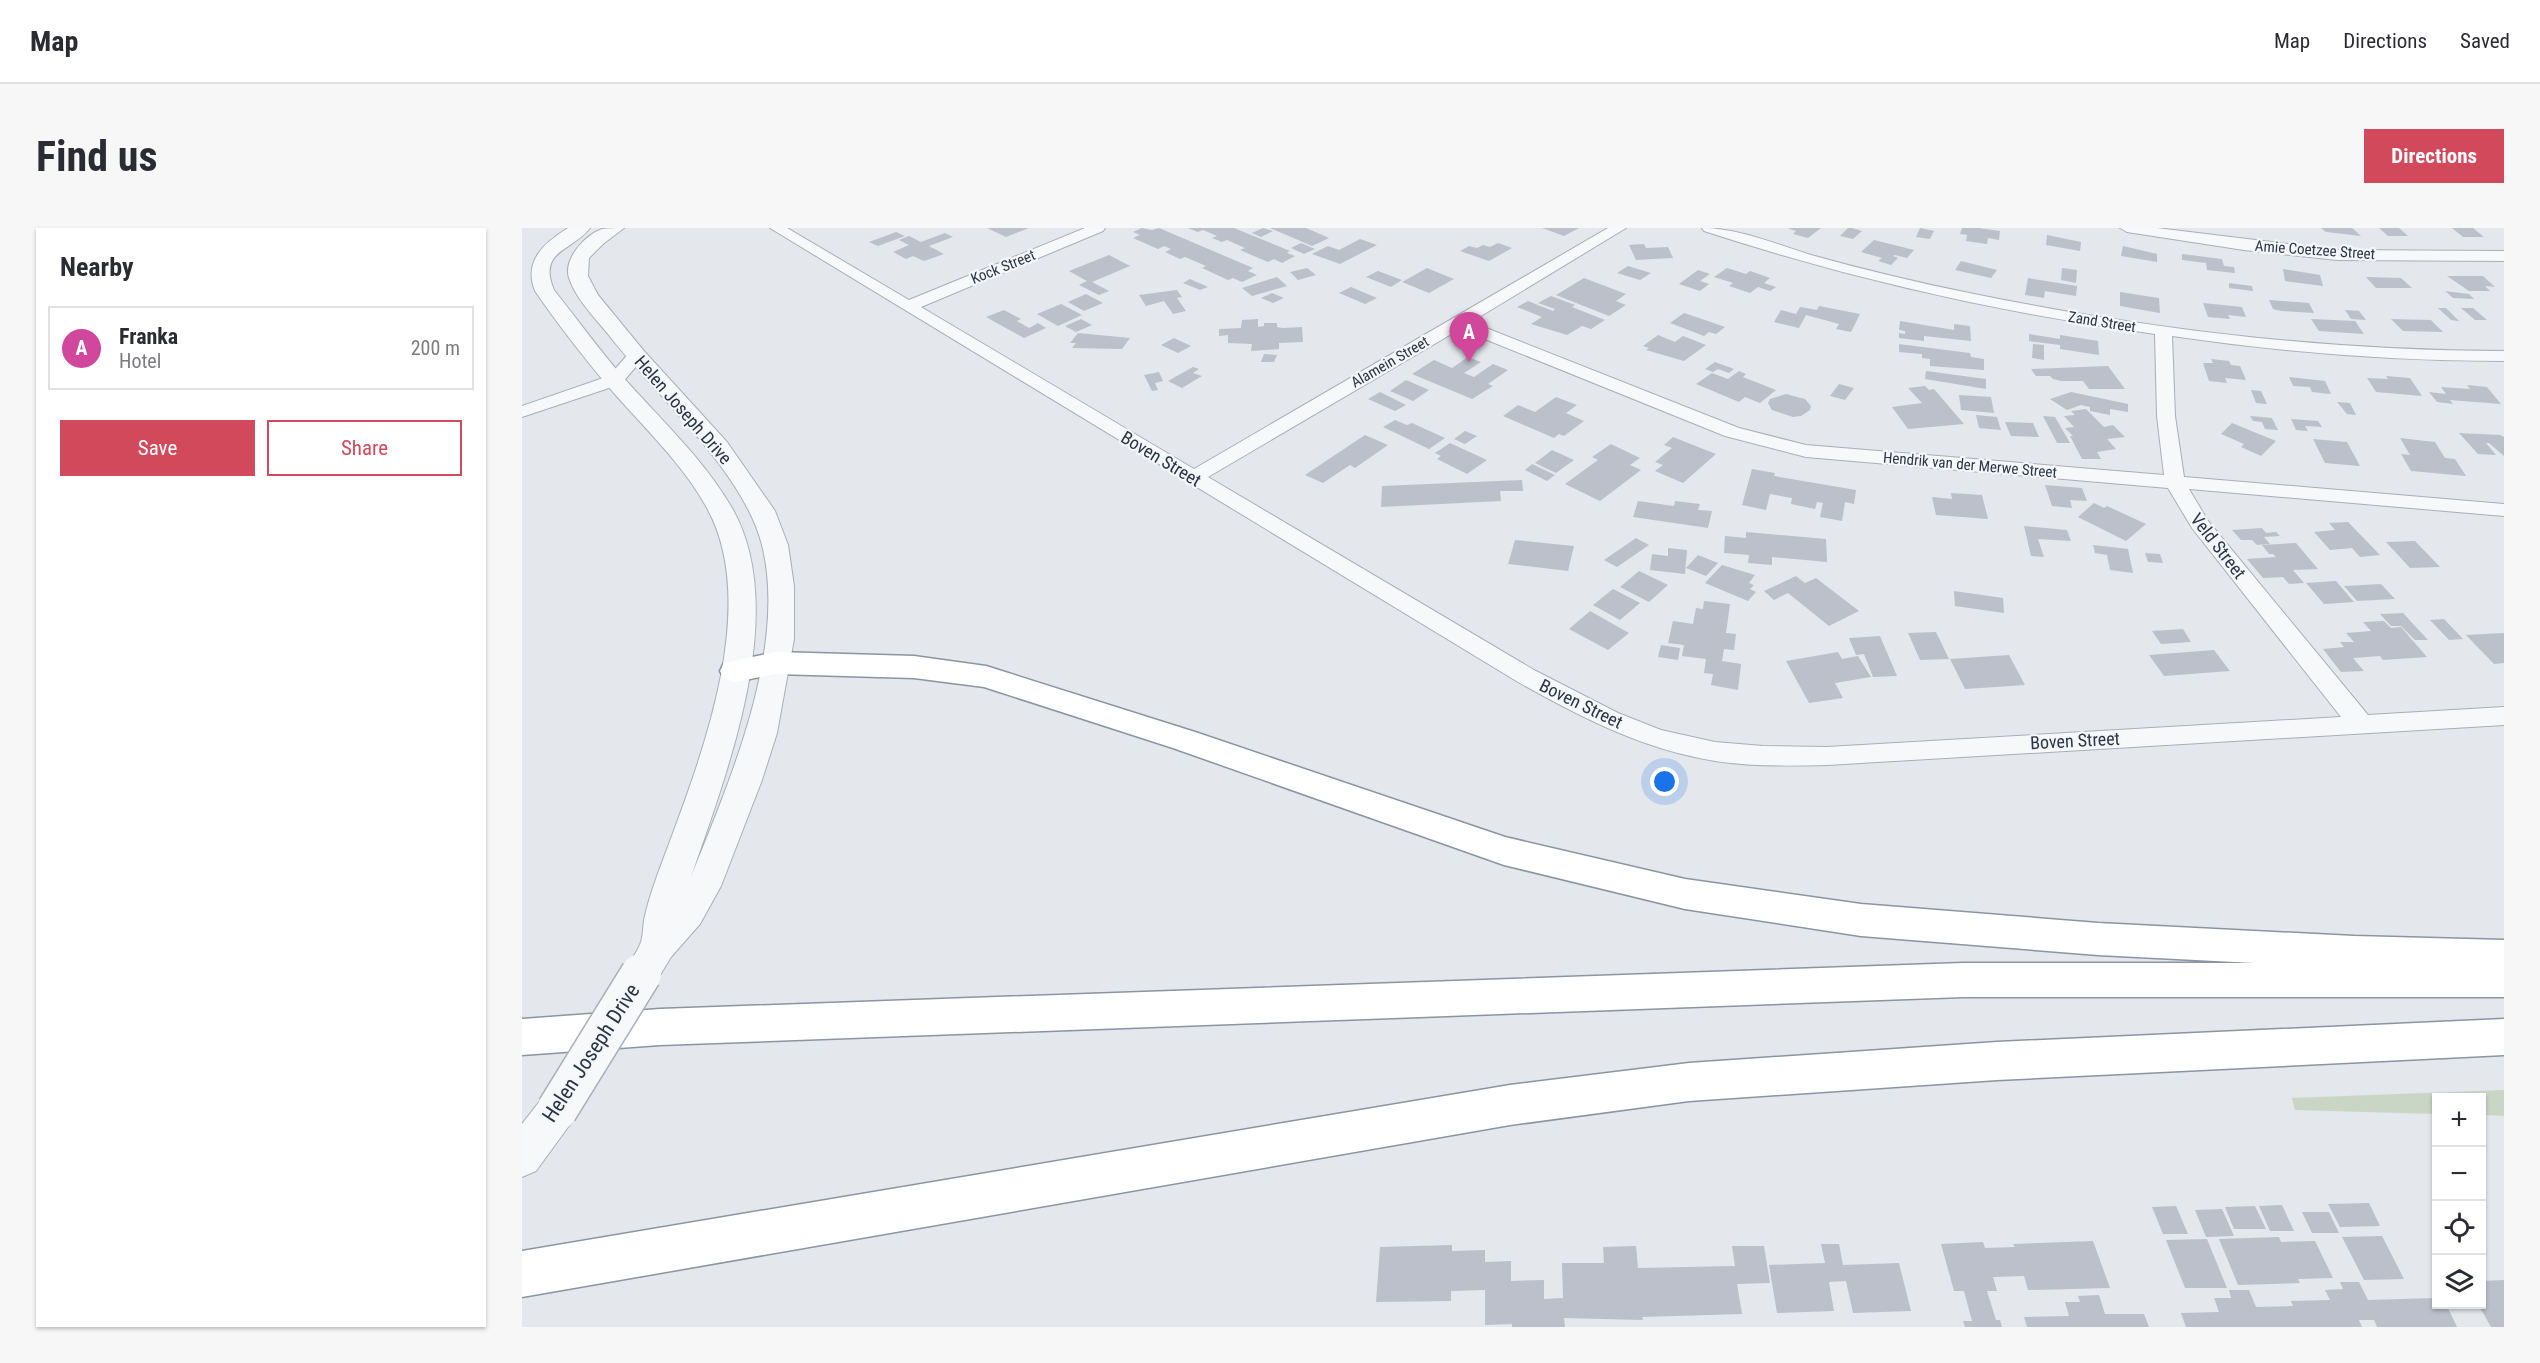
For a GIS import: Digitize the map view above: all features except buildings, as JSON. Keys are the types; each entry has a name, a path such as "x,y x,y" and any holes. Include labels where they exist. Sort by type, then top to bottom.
{"highway":[{"path":"735,671 776,663 914,667 987,677 1184,740 1504,851 1685,894 1861,920 2097,939 2354,952 2504,956"},
{"path":"522,1037 660,1027 1963,980 2504,980"},
{"path":"522,1274 1510,1105 1689,1082 1997,1061 2504,1037"}],"street":[{"name":"Helen Joseph Drive","path":"581,228 556,244 546,257 539,274 545,291 615,380 659,428 704,483 729,527 738,557 741,597 735,671 729,706 717,749 661,916 650,960"},
{"name":"Helen Joseph Drive","path":"522,1157 557,1110 650,960 688,914 708,876 733,816 762,733 780,639 781,586 774,546 762,511 719,447 636,356 589,297 578,276 580,257 596,240 615,228"},
{"name":"Boven Street","path":"777,228 1526,676 1576,704 1634,730 1698,749 1772,757 1827,756 2504,717"},
{"name":"Kock Street","path":"909,306 1098,228"},
{"name":"Alamein Street","path":"1193,478 1619,228"},
{"name":"Zand Street","path":"1709,228 1832,267 1881,279 1997,305 2163,332 2363,352 2504,356"},
{"name":"Amie Coetzee Street","path":"2127,228 2244,245 2337,255 2504,256"},
{"name":"Hendrik van der Merwe Street","path":"1458,322 1732,432 1806,451 2504,510"},
{"name":"Veld Street","path":"2163,332 2166,416 2175,482 2199,524 2361,724"},
{"path":"522,412 615,380 636,356"}],"green space":[{"path":"2504,1090 2504,1116 2486,1115 2486,1093 2432,1093 2432,1114 2295,1110 2292,1098"}],"place":[{"name":"Franka","path":"1469,362"}]}
